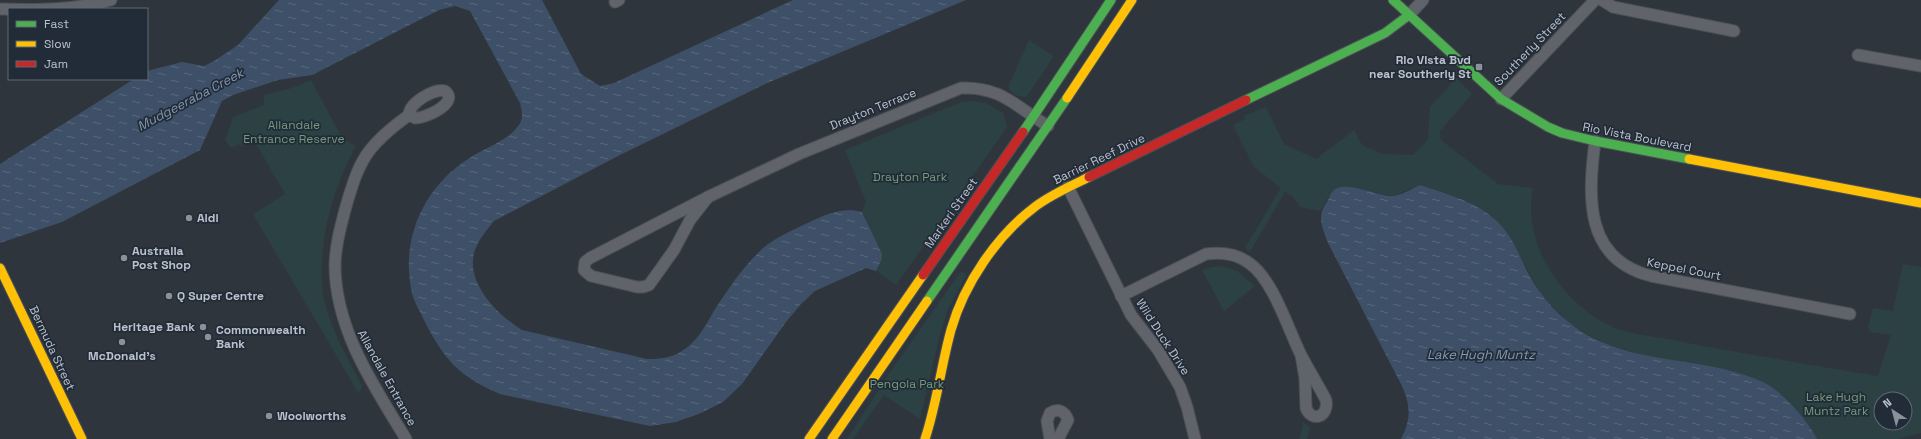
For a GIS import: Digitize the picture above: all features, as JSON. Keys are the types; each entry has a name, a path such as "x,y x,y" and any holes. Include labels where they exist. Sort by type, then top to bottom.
{"street":[{"path":"69,8 93,5 111,0"},
{"name":"Markeri Street","path":"809,439 1033,117 1111,0"},
{"path":"832,439 1048,126 1132,0"},
{"name":"Rio Vista Boulevard","path":"1393,0 1501,99 1548,127 1562,133 1595,141 1921,203"},
{"path":"1409,15 1423,0"},
{"name":"Southerly Street","path":"1501,99 1595,0"},
{"path":"1602,0 1613,7 1734,31"},
{"name":"Barrier Reef Drive","path":"925,439 936,403 952,328 968,290 995,250 1031,209 1068,187 1385,33 1409,15"},
{"path":"1858,55 1921,66"},
{"name":"Drayton Terrace","path":"708,197 690,220 674,250 649,285 643,288 637,287 591,276 584,270 585,262 590,258 708,197 805,152 961,88 987,89 999,94 1048,126"},
{"name":"Allandale Entrance","path":"406,439 376,388 349,336 338,301 335,267 339,235 353,184 361,162 375,142 408,115"},
{"name":"Keppel Court","path":"1595,141 1592,186 1594,222 1603,244 1619,262 1628,268 1651,276 1850,314"},
{"name":"Wild Duck Drive","path":"1068,187 1131,315 1158,350 1180,387 1188,407 1195,439"},
{"path":"1122,296 1206,254 1218,253 1241,258 1259,271 1266,282 1301,355 1326,400 1326,412 1321,416 1312,416 1306,408 1305,378 1301,355"},
{"name":"Bermuda Street","path":"0,268 82,439"},
{"path":"1050,439 1048,417 1050,413 1059,410 1063,412 1068,420 1058,439"}],"green space":[{"path":"1029,40 1054,56 1027,96 1019,96 1013,93 1008,87"},
{"name":"Lake Hugh Muntz Park","path":"1456,78 1472,94 1440,131 1441,140 1498,184 1533,188 1531,208 1533,228 1539,248 1559,284 1588,312 1605,323 1622,330 1641,335 1878,376 1891,335 1871,332 1868,327 1873,308 1893,311 1903,264 1921,267 1921,433 1898,439 1817,439 1810,427 1739,373 1648,356 1606,344 1571,325 1542,296 1516,249 1491,215 1458,197 1420,185 1393,196 1370,192 1332,191 1320,211 1300,207 1293,197 1285,192 1250,252 1245,248 1281,188 1254,167 1233,125 1245,119 1244,116 1266,107 1284,144 1316,159 1354,130 1362,145 1382,154 1413,155 1428,139 1430,107"},
{"name":"Allandale Entrance Reserve","path":"311,80 342,138 356,146 348,161 331,208 324,241 322,279 323,296 330,319 339,342 362,385 359,394 253,214 285,194 254,140 241,147 239,144 231,148 225,140 233,117 264,105 264,95 292,88"},
{"name":"Drayton Park","path":"972,101 986,103 1004,114 1007,127 896,285 876,271 881,261 865,216 862,212 866,202 845,150 961,102"},
{"path":"1224,266 1237,271 1255,286 1224,311 1202,270"},
{"name":"Pengola Park","path":"961,271 967,274 948,309 939,338 920,419 884,395 853,439 847,439 889,374"},
{"path":"1303,422 1310,428 1307,439 1300,439"}],"water":[{"name":"Mudgeeraba Creek","path":"279,0 542,0 581,74 600,86 614,83 793,0 966,0 765,84 620,155 494,221 485,232 474,253 473,265 475,276 486,298 513,324 522,330 647,359 656,359 670,357 678,353 688,347 698,337 742,270 765,246 790,231 829,214 849,210 862,212 882,254 881,261 876,271 866,268 815,291 801,304 786,322 742,384 723,402 701,413 676,422 650,426 500,394 486,388 464,374 446,357 431,334 416,303 412,293 409,273 409,254 419,217 427,200 452,171 474,155 508,136 518,126 522,118 520,103 470,11 455,6 439,10 312,75 278,80 233,95 222,101 200,150 62,222 0,243 0,164 132,80 148,80 148,71 182,62 204,66 238,45"},
{"name":"Lake Hugh Muntz","path":"1420,185 1476,206 1496,220 1511,239 1527,271 1539,290 1561,316 1579,330 1610,345 1631,352 1720,368 1763,382 1778,392 1794,407 1817,439 1401,439 1407,425 1409,413 1405,393 1327,241 1321,215 1332,192 1337,188 1352,187 1395,196"}],"traffic: fast":[{"path":"1023,132 1111,0"},
{"path":"1393,0 1501,99 1548,127 1562,133 1595,141 1689,159"},
{"path":"1246,100 1385,33 1409,15"},
{"path":"927,301 1067,98"}],"traffic: slow":[{"path":"1067,98 1132,0"},
{"path":"1689,159 1921,203"},
{"path":"925,439 933,412 951,330 964,295 973,278 995,246 1022,218 1048,198 1089,177"},
{"path":"0,268 82,439"},
{"path":"809,439 923,275"},
{"path":"832,439 927,301"}],"traffic: jam":[{"path":"1089,177 1246,100"},
{"path":"923,275 1023,132"}],"place":[{"name":"Rio Vista Bvd near Southerly St","path":"1479,67"},
{"name":"Aldi","path":"189,218"},
{"name":"Australia Post Shop","path":"124,258"},
{"name":"Q Super Centre","path":"169,296"},
{"name":"Heritage Bank","path":"203,327"},
{"name":"Commonwealth Bank","path":"208,337"},
{"name":"McDonald's","path":"122,342"},
{"name":"Woolworths","path":"269,416"}]}
